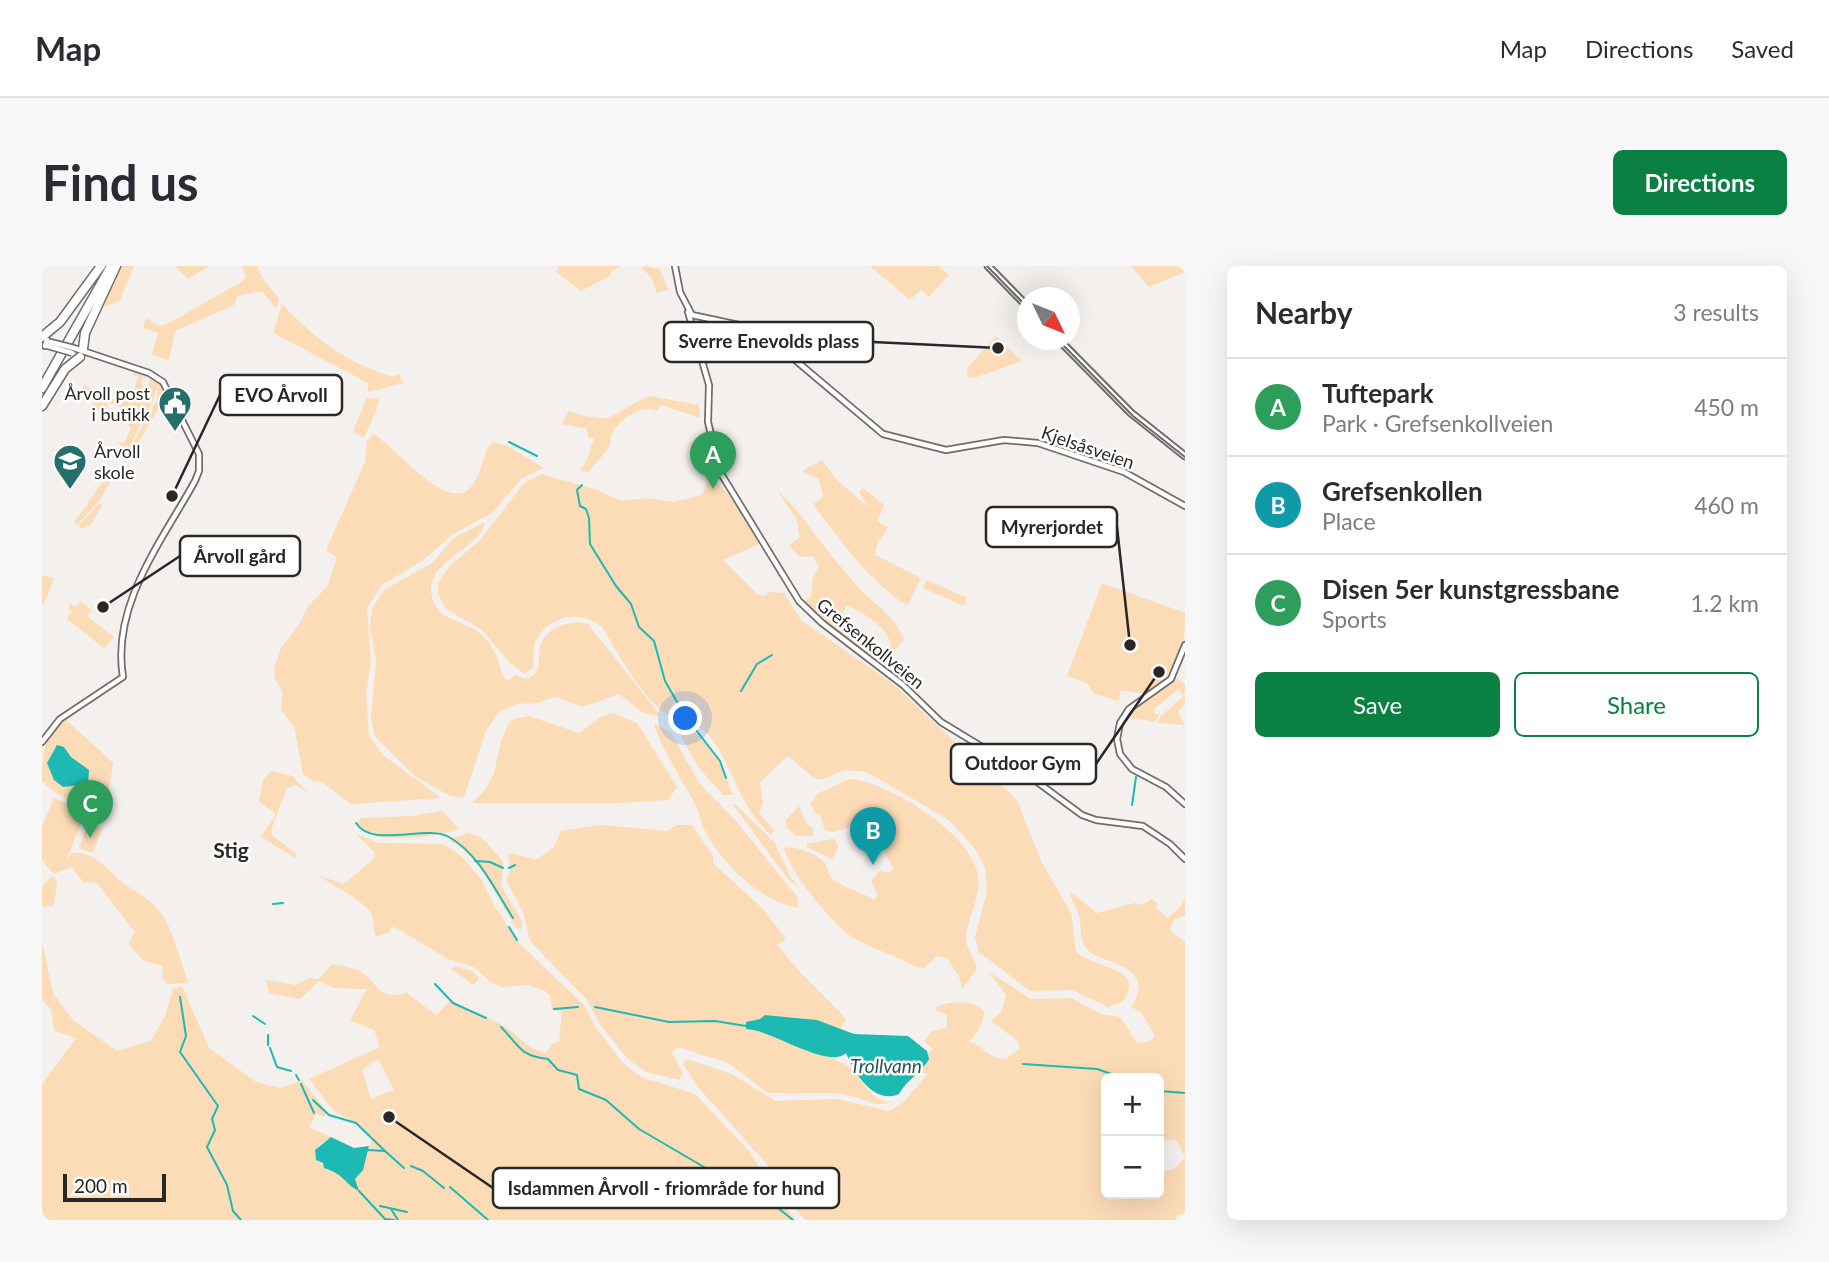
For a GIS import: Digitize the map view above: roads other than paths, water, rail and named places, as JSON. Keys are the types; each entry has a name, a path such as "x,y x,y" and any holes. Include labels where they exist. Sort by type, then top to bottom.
{"highway":[{"path":"46,343 103,266"},
{"path":"42,377 103,266"},
{"path":"42,406 78,352 114,266"},
{"path":"42,388 114,266"}],"main road":[{"path":"988,266 1017,296"},
{"path":"1069,350 1131,413 1185,456"}],"street":[{"path":"675,266 677,284 688,312"},
{"name":"Kjelsåsveien","path":"688,312 699,319 742,325 763,333 883,434 946,450 1004,440 1038,443 1124,472 1185,506"},
{"name":"Grefsenkollveien","path":"688,312 709,385 710,432 727,486 802,604 825,626 903,685 941,722 1016,767 1086,817 1139,824 1170,844 1185,859"},
{"path":"42,742 60,719 123,677 121,638 130,602 197,476 200,456 161,380 149,373 46,343"},
{"path":"1185,645 1171,679 1129,709 1120,723 1116,739 1120,754 1132,769 1167,788 1185,804"}],"water":[{"path":"57,745 64,747 71,757 89,770 88,784 63,787 54,780 47,763"},
{"name":"Trollvann","path":"765,1015 817,1020 854,1034 908,1036 927,1051 929,1059 899,1094 881,1095 860,1078 846,1053 838,1057 826,1057 746,1029 746,1022"},
{"path":"331,1137 354,1148 369,1146 363,1170 355,1179 359,1191 316,1160 315,1150"}],"waterway":[{"path":"509,442 537,456"},
{"path":"582,485 577,490 580,506 586,509 589,518 590,544 616,586 631,604 639,627 654,641 665,681 688,721"},
{"path":"741,691 757,664 772,655"},
{"path":"696,730 720,761 726,778"},
{"path":"1132,805 1136,777"},
{"path":"356,823 364,831 374,834 427,833 449,837 460,844 478,863 513,918"},
{"path":"475,861 490,862 503,868"},
{"path":"509,868 515,865"},
{"path":"273,904 283,903"},
{"path":"509,927 517,940"},
{"path":"435,984 453,1003 486,1018"},
{"path":"180,997 186,1036 180,1052 218,1106 212,1119 215,1130 207,1147 227,1185 233,1211 241,1220"},
{"path":"554,1009 578,1007"},
{"path":"595,1007 669,1022 715,1021 746,1026"},
{"path":"253,1016 265,1024"},
{"path":"501,1027 525,1052 548,1059 558,1070 577,1075 579,1089 606,1100 639,1129 709,1170 719,1175 723,1173 735,1183 763,1196 793,1220"},
{"path":"268,1035 268,1045"},
{"path":"270,1048 277,1067 291,1071"},
{"path":"1023,1064 1097,1069 1108,1073"},
{"path":"296,1075 299,1080"},
{"path":"301,1084 314,1113"},
{"path":"1164,1091 1185,1093"},
{"path":"313,1100 329,1115 356,1123 385,1151"},
{"path":"368,1150 385,1151 404,1168"},
{"path":"411,1166 423,1171 444,1188"},
{"path":"450,1187 488,1220"},
{"path":"359,1191 385,1219 394,1220"},
{"path":"380,1206 407,1212"},
{"path":"391,1209 398,1220"}],"tram line":[{"path":"987,266 1017,297"},
{"path":"1068,350 1133,416 1185,457"}],"place":[{"name":"Sverre Enevolds plass","path":"998,348"},
{"name":"Årvoll post i butikk","path":"175,433"},
{"name":"Tuftepark","path":"713,489"},
{"name":"Årvoll skole","path":"70,491"},
{"name":"EVO Årvoll","path":"172,496"},
{"name":"Årvoll gård","path":"103,607"},
{"name":"Myrerjordet","path":"1130,645"},
{"name":"Outdoor Gym","path":"1159,672"},
{"name":"Disen 5er kunstgressbane","path":"90,838"},
{"name":"Grefsenkollen","path":"873,865"},
{"name":"Isdammen Årvoll - friområde for hund","path":"389,1117"}],"district":[{"name":"Stig","path":"231,849"}]}
